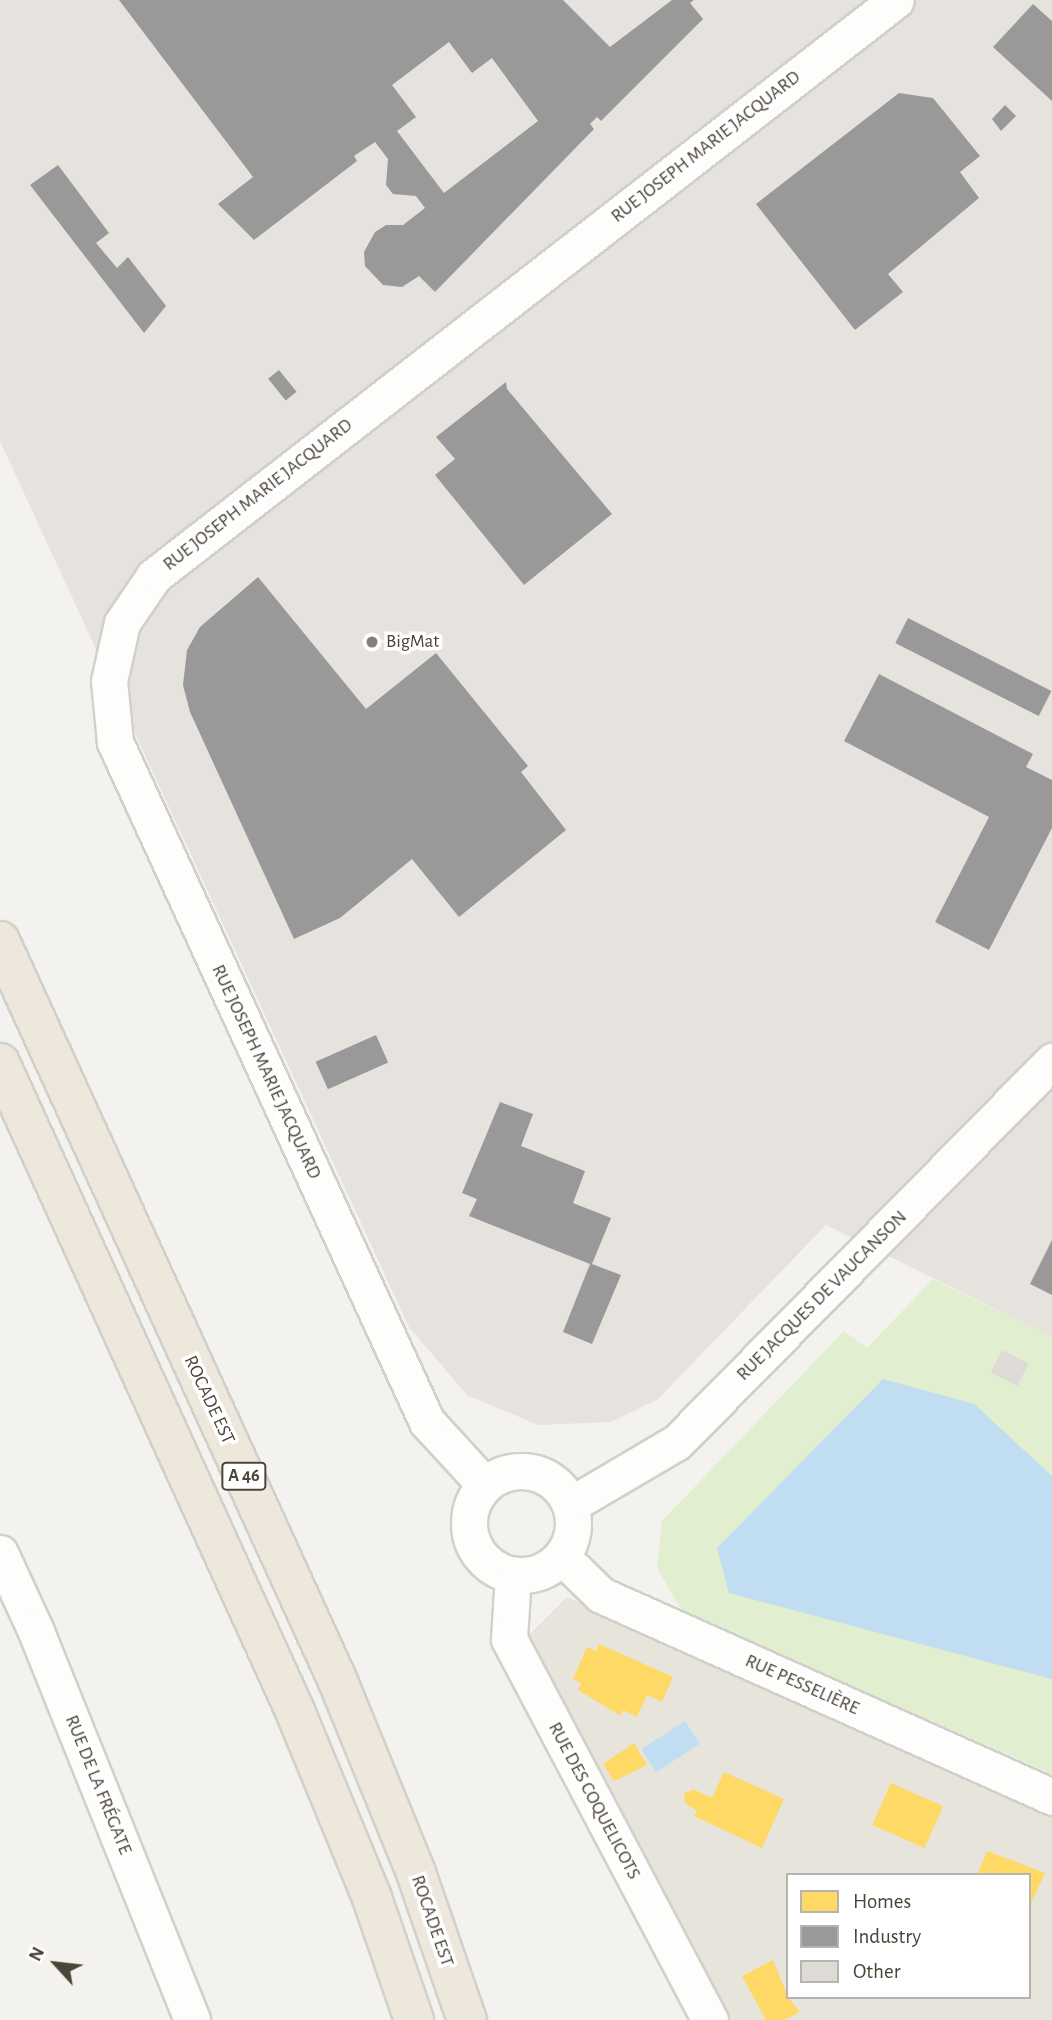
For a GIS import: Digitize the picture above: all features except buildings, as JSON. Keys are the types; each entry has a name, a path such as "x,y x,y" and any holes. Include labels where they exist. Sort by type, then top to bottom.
{"highway":[{"name":"ROCADE EST","path":"0,942 337,1679 416,1873 467,2020"},
{"name":"A 46","path":"0,1063 295,1711 372,1898 414,2020"}],"street":[{"name":"RUE JOSEPH MARIE JACQUARD","path":"485,1485 427,1422 115,742 109,681 122,623 154,576 896,0"},
{"name":"RUE JACQUES DE VAUCANSON","path":"570,1505 677,1442 1052,1060"},
{"path":"533,1472 549,1479 570,1505 573,1532 562,1557 531,1575 513,1575 484,1561 474,1547 469,1514 485,1485 499,1476 533,1472"},
{"name":"RUE DE LA FRÉGATE","path":"0,1553 35,1629 191,2020"},
{"name":"RUE PESSELIÈRE","path":"562,1557 601,1595 1052,1797"},
{"name":"RUE DES COQUELICOTS","path":"513,1575 509,1639 710,2020"}],"shaded area":[{"path":"0,0 1052,0 1052,1337 826,1225 658,1399 611,1422 538,1425 467,1395 409,1327 0,441"},
{"path":"567,1597 1052,1817 1052,2020 732,2020 528,1636"}],"green space":[{"path":"933,1279 1052,1337 1052,1774 682,1611 657,1568 662,1521 844,1331 867,1348"}],"water":[{"path":"883,1379 974,1404 1052,1476 1052,1679 729,1593 717,1548"},
{"path":"685,1721 700,1744 656,1772 641,1749"}],"place":[{"name":"BigMat","path":"372,642"}]}
